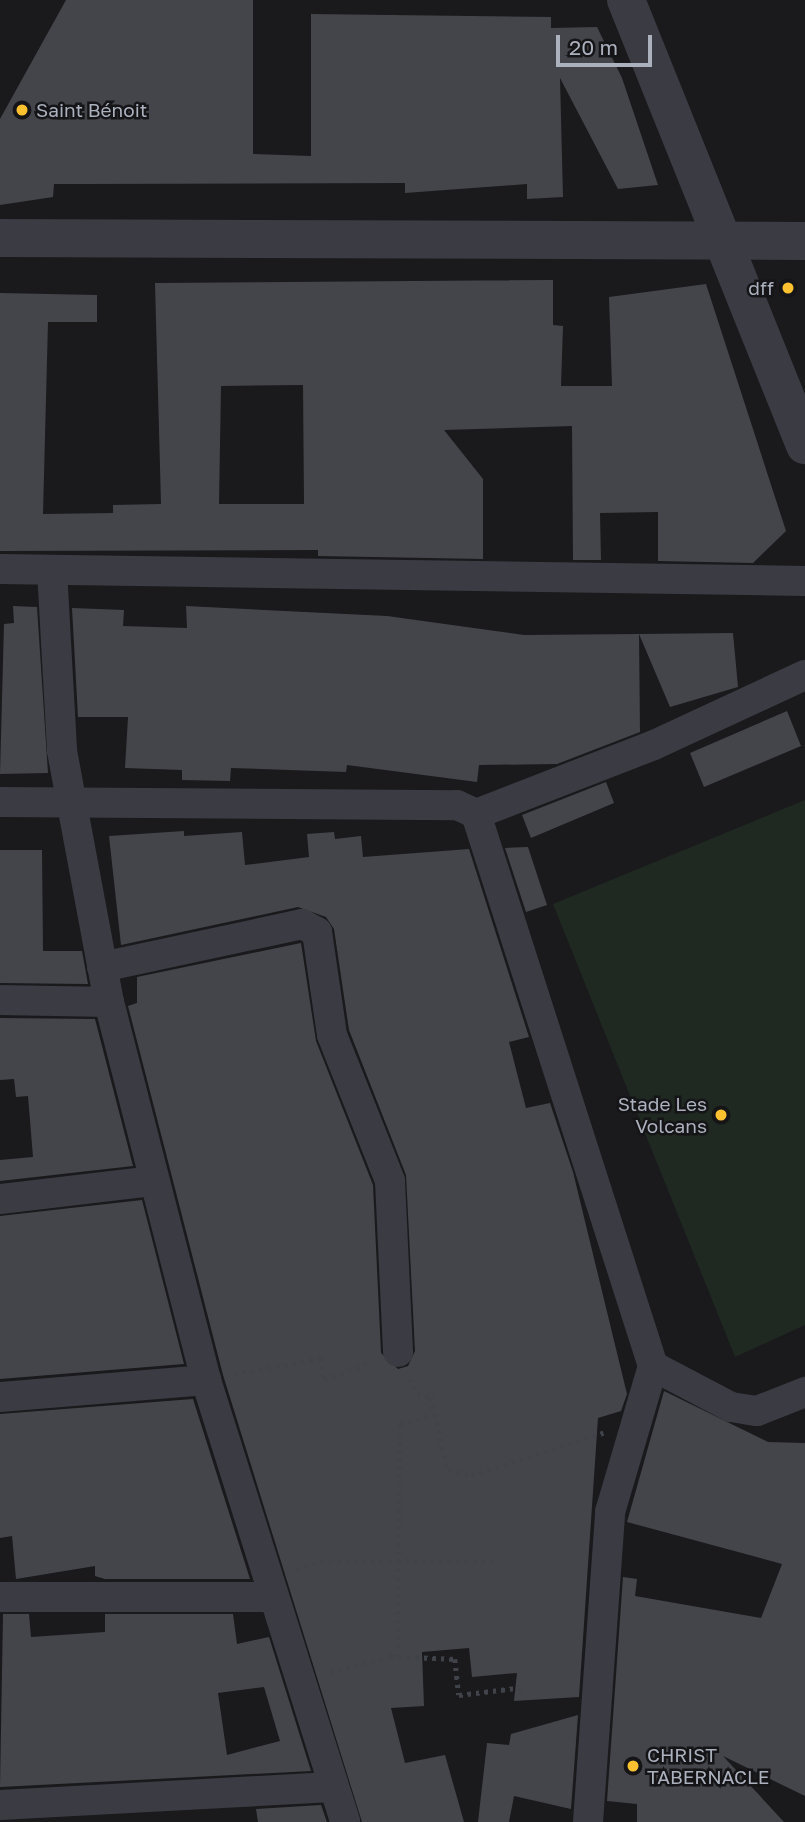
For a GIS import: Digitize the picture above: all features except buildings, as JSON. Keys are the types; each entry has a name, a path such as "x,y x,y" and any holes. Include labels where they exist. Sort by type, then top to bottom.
{"street":[{"path":"626,0 805,445"},
{"path":"0,238 805,241"},
{"path":"0,569 805,581"},
{"path":"52,570 69,803 109,1002 206,1380 268,1589 345,1822"},
{"path":"0,802 457,805 476,814 654,745 805,675"},
{"path":"476,814 653,1366 629,1433 610,1512 588,1822"},
{"path":"102,967 302,924 317,932 331,1035 390,1181 398,1352"},
{"path":"0,1000 109,1002"},
{"path":"0,1199 155,1181"},
{"path":"653,1366 731,1408 757,1411 805,1392"},
{"path":"0,1398 206,1380"},
{"path":"0,1597 268,1589"},
{"path":"0,1805 332,1787"}],"path":[{"path":"206,1380 322,1358 324,1380 398,1352 417,1394 431,1397 448,1470 471,1475 604,1433 629,1433"},
{"path":"397,1657 400,1424 435,1414"},
{"path":"268,1589 320,1562 398,1564 497,1561"},
{"path":"297,1680 397,1657 455,1659 459,1695 525,1687"}],"shaded area":[{"name":"Stade Les Volcans","path":"805,800 805,1325 735,1357 553,904"}],"place":[{"name":"Saint Bénoit","path":"22,110"},
{"name":"dff","path":"788,288"},
{"name":"Stade Les Volcans","path":"721,1115"},
{"name":"CHRIST TABERNACLE","path":"633,1766"}]}
